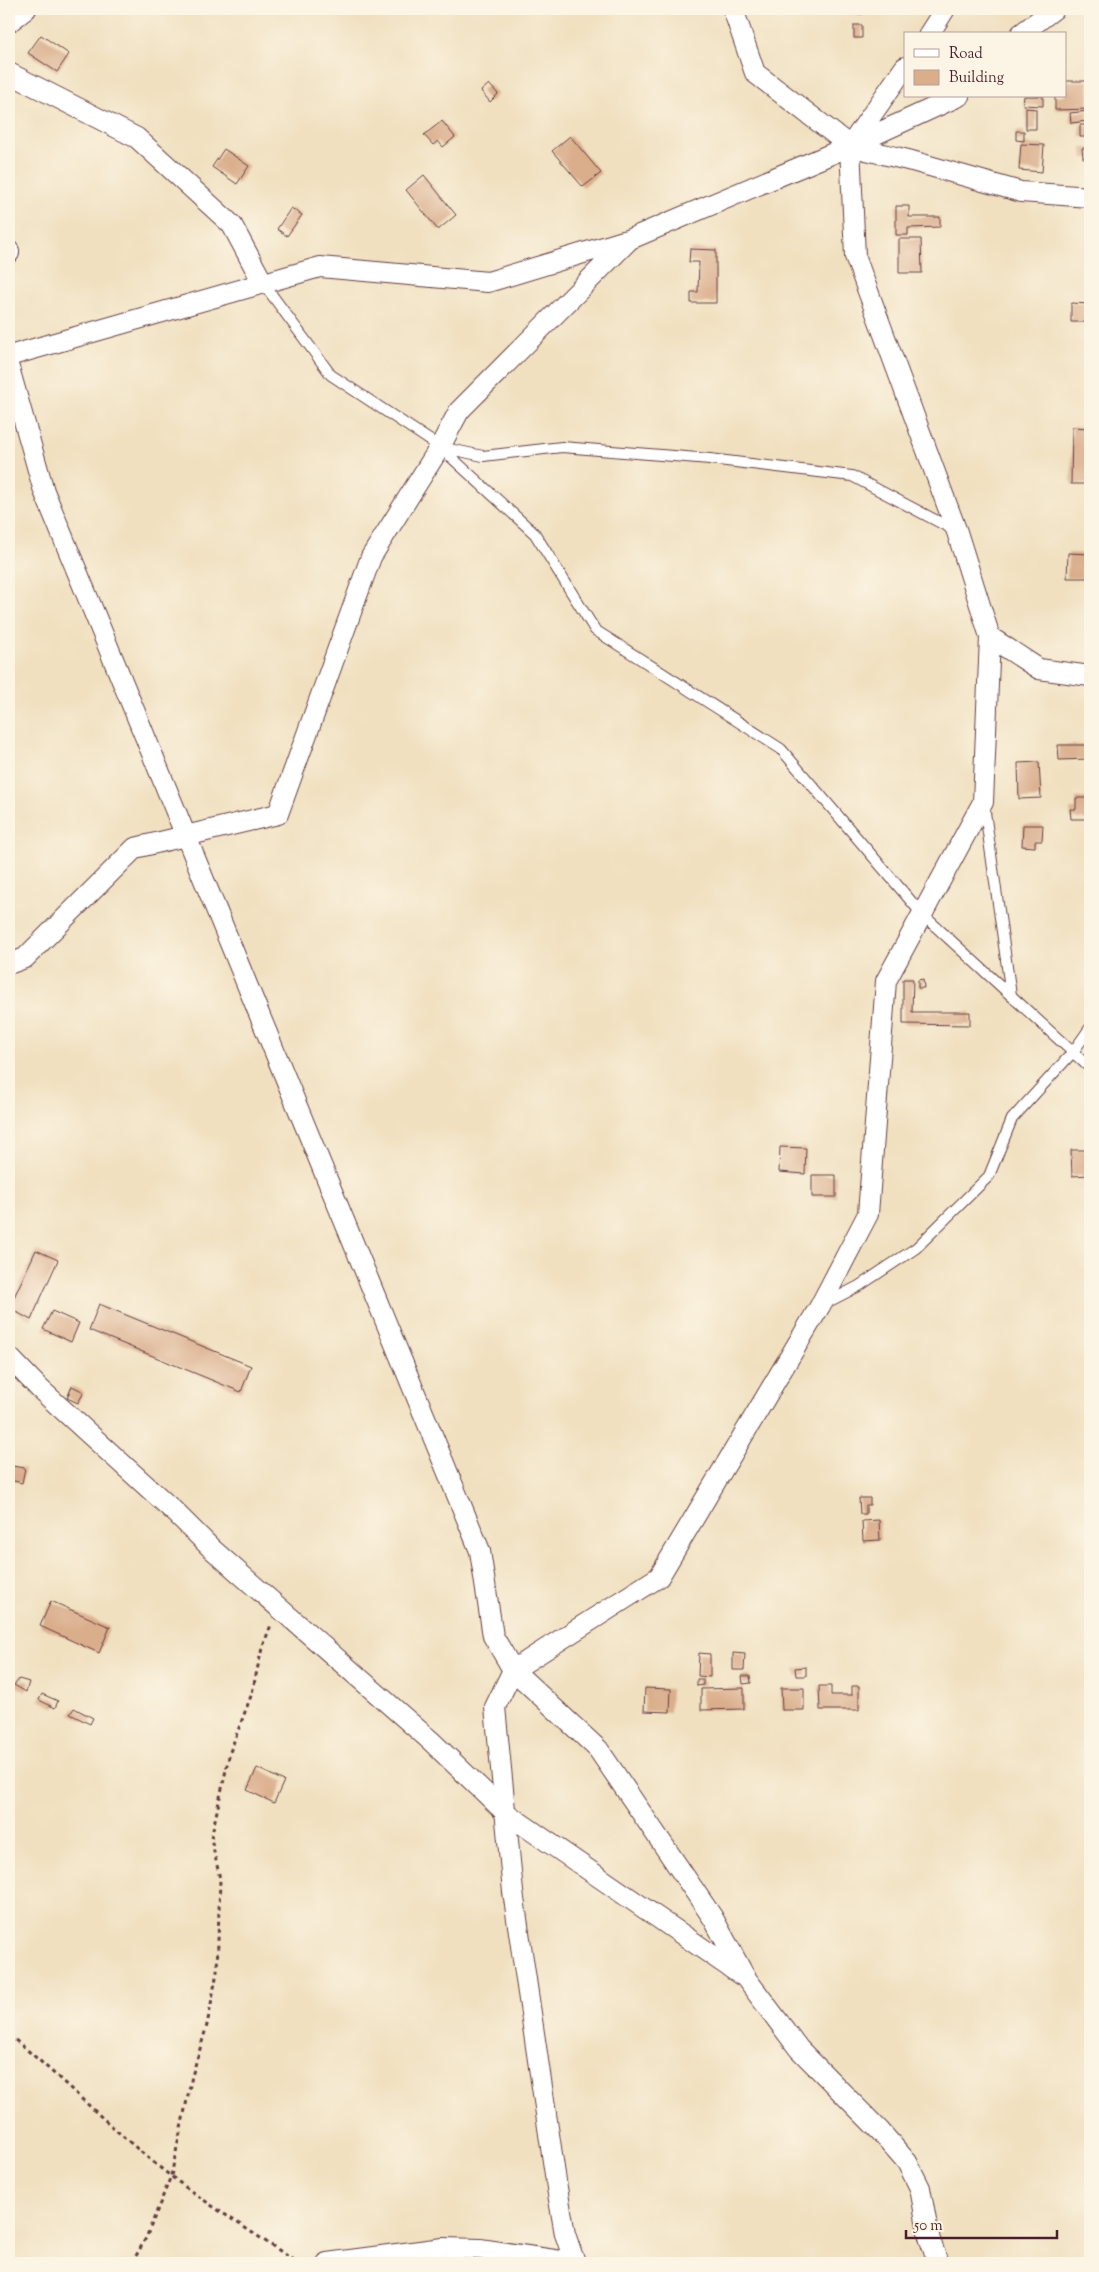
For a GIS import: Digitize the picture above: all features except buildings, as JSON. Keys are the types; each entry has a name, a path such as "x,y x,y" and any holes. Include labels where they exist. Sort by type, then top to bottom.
{"street":[{"path":"9,22 26,9"},
{"path":"733,9 755,73 850,146 912,161 1021,192 1090,197"},
{"path":"930,32 945,9"},
{"path":"1023,32 1054,9"},
{"path":"327,2263 443,2248 480,2249 575,2263 565,2234 557,2188 513,1892 495,1707 513,1670 659,1577 820,1306 868,1214 886,981 983,802 990,637 957,532 855,256 850,146 904,68"},
{"path":"9,73 138,138 232,225 263,283"},
{"path":"9,356 320,267 488,282 630,240 850,146 955,98"},
{"path":"9,964 25,958 135,848 278,814 371,557 440,447 458,411 630,240"},
{"path":"9,368 44,491 480,1552 493,1636 513,1670 598,1749 713,1918 745,1977 799,2049 880,2131 907,2162 920,2188 929,2237 938,2263"},
{"path":"990,637 1038,669 1090,676"},
{"path":"9,1357 40,1389 278,1609 431,1741 506,1813 745,1977"}],"lane":[{"path":"263,283 331,375 440,447 535,534 595,630 782,749 922,914 1090,1068"},
{"path":"440,447 483,456 562,447 710,459 852,476 957,532"},
{"path":"983,802 1011,995"},
{"path":"820,1306 859,1286 916,1248 989,1176 1012,1119 1073,1052 1090,1028"}],"path":[{"path":"132,2263 146,2238 171,2176 192,2076 207,2025 217,1972 220,1879 211,1838 230,1752 252,1693 262,1648 278,1609"},
{"path":"9,2035 51,2069 140,2151 171,2176 298,2263"}]}
